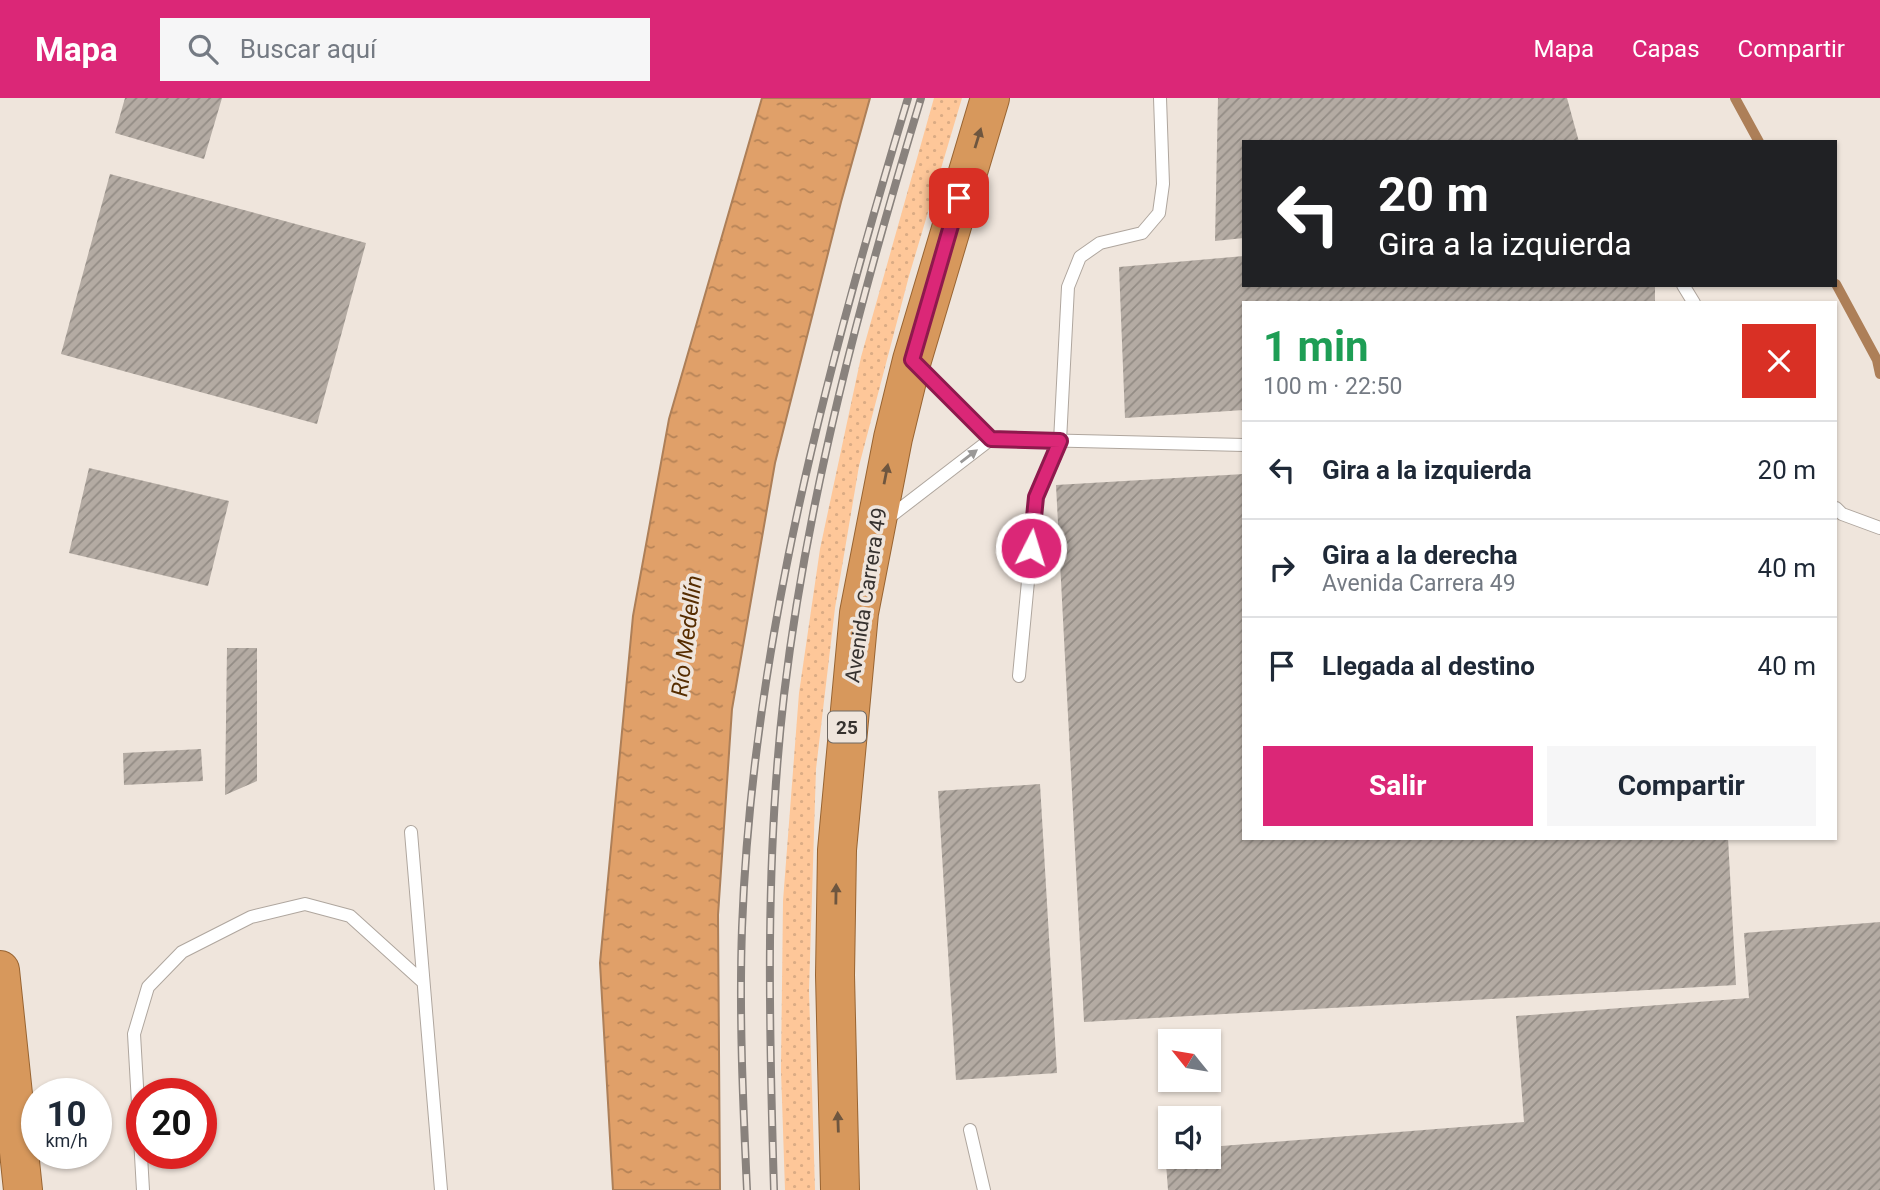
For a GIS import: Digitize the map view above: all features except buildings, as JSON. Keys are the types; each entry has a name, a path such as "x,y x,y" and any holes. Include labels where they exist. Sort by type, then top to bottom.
{"highway":[{"name":"Avenida Carrera 49","path":"840,1190 835,975 837,850 859,613 912,360 990,98"},
{"path":"0,970 23,1190"}],"lane":[{"path":"1019,676 1036,497 1060,441 1068,287 1080,257 1100,243 1142,233 1159,213 1163,184 1160,98"},
{"path":"912,360 991,439"},
{"path":"875,527 991,439 1242,445"},
{"path":"1837,509 1842,514 1880,528"},
{"path":"411,832 441,1190"},
{"path":"143,1190 134,1034 148,987 182,952 251,918 305,904 350,916 423,982"},
{"path":"970,1130 984,1190"}],"shaded area":[{"path":"934,98 962,98 909,276 859,466 835,608 816,769 809,990 815,1190 785,1190 781,1070 783,901 799,693 820,549 861,357"}],"water":[{"name":"Río Medellín","path":"762,98 870,98 775,463 732,709 718,915 720,1190 613,1190 600,963 633,616 669,419"}],"waterway":[{"path":"1735,98 1758,140"},
{"path":"1837,286 1877,360 1880,374"}],"railway":[{"path":"747,1190 741,961 749,823 761,717 798,508 849,301 908,98"},
{"path":"774,1190 770,1004 771,880 778,757 794,619 822,468 839,394 878,245 921,98"}],"route":[{"path":"959,198 912,360 991,439 1060,441 1036,497 1031,548"}]}
